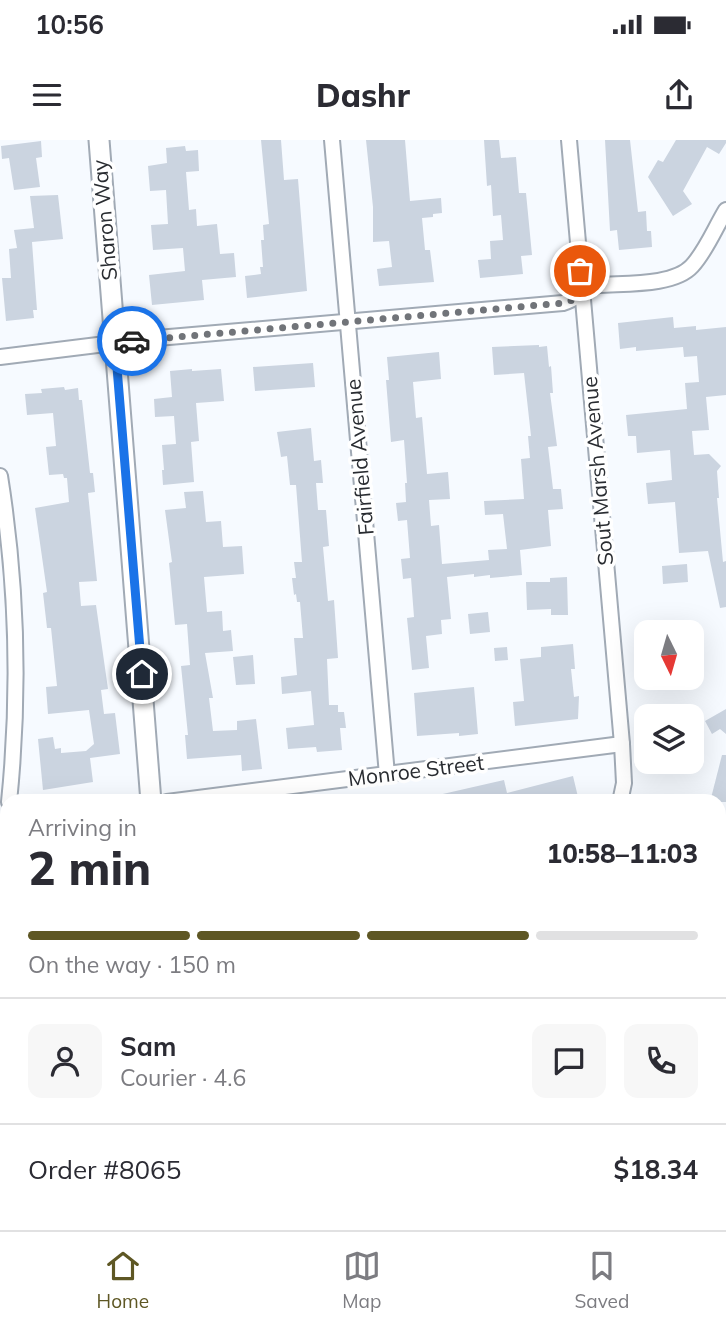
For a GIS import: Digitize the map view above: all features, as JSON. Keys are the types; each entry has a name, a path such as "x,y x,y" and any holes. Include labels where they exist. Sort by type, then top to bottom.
{"street":[{"name":"Sharon Way","path":"99,140 150,794"},
{"name":"Fairfield Avenue","path":"331,140 387,775"},
{"name":"Sout Marsh Avenue","path":"569,140 622,744 624,783 622,794"},
{"path":"0,357 115,343 563,303 599,285 672,278 684,273 694,264 726,210"},
{"path":"0,476 13,607 14,716 9,794"},
{"name":"Monroe Street","path":"232,794 622,744"}],"building":[{"path":"261,140 281,140 284,180 298,179 307,291 247,298 245,276 261,274 263,225 269,224"},
{"path":"366,140 405,140 410,201 441,198 442,213 422,218 425,250 430,250 434,282 379,286 377,269 392,267 389,241 373,242 373,207"},
{"path":"484,140 499,140 501,158 516,157 519,193 526,193 532,255 521,256 523,274 480,278 478,260 491,259 490,241 503,240 501,215 493,216 491,185 487,186"},
{"path":"605,140 630,140 638,212 646,211 647,231 651,231 652,247 619,250 617,230 610,231"},
{"path":"676,140 726,140 726,143 719,154 707,147 683,191 692,204 673,216 648,177 658,160 663,162"},
{"path":"41,141 42,157 36,158 40,187 14,190 9,158 2,159 1,146"},
{"path":"185,146 186,151 198,150 199,171 186,172 189,210 196,209 197,226 217,224 220,254 234,253 236,277 202,280 204,300 152,305 149,275 185,271 183,248 153,250 151,225 168,224 166,190 150,191 148,166 167,163 166,148"},
{"path":"58,195 63,239 32,242 37,310 33,310 34,318 6,321 2,278 11,278 9,249 17,248 14,230 34,228 30,196"},
{"path":"673,317 674,328 696,326 696,330 726,327 726,395 706,397 709,430 692,431 694,455 709,454 721,466 717,471 717,498 723,562 726,561 726,607 720,608 708,551 679,553 675,502 648,504 646,483 672,480 670,450 637,453 636,436 628,436 626,415 687,409 685,383 699,382 697,356 684,357 683,347 636,351 636,347 620,349 618,323"},
{"path":"547,346 549,367 551,366 553,393 550,393 557,446 548,447 553,489 561,489 563,509 548,510 551,546 520,550 522,575 490,578 490,575 474,577 474,574 447,577 451,619 441,620 442,634 426,636 429,668 412,670 407,618 414,617 411,578 403,579 401,559 410,558 407,520 398,521 396,503 406,502 404,440 391,442 387,357 439,352 441,379 413,382 416,418 422,417 427,474 448,472 450,499 429,500 431,526 439,525 442,564 489,560 488,550 507,549 503,514 485,515 484,501 524,499 521,459 530,458 528,436 531,436 524,373 494,375 492,347"},
{"path":"313,363 315,387 255,391 253,367"},
{"path":"221,369 224,401 196,403 199,441 191,442 194,482 163,485 162,445 176,444 174,416 155,417 154,399 172,397 170,371"},
{"path":"64,387 65,390 78,388 79,400 82,400 90,473 93,473 95,492 88,493 97,581 79,582 81,606 96,605 108,689 101,690 104,714 115,713 120,754 90,758 93,782 43,790 38,739 53,737 55,749 61,748 61,753 86,751 94,744 89,710 48,714 46,687 57,686 51,628 47,628 43,593 47,592 35,508 69,502 67,478 64,478 63,474 49,475 46,447 56,446 53,413 27,415 25,394"},
{"path":"311,428 314,461 321,460 323,483 316,483 318,510 326,510 329,546 323,547 328,601 334,600 338,658 327,659 329,705 338,705 338,712 344,712 346,728 340,728 342,750 317,752 316,747 288,749 286,728 314,725 311,691 282,694 281,677 297,675 294,638 303,638 300,602 297,602 296,594 294,595 292,578 296,578 294,562 302,562 296,485 290,485 287,456 281,457 277,432"},
{"path":"203,491 206,522 221,521 223,547 242,546 244,574 204,577 207,612 222,611 223,631 231,630 233,651 205,653 213,698 209,698 213,731 237,730 237,721 256,719 262,769 242,771 241,755 187,759 185,735 188,735 181,666 190,665 187,624 175,625 169,563 172,562 165,510 186,508 184,492"},
{"path":"687,564 688,582 663,584 662,566"},
{"path":"567,577 568,615 551,615 551,609 527,610 526,582 550,582 550,578"},
{"path":"488,612 490,632 470,634 468,614"},
{"path":"573,644 575,669 571,669 574,697 579,696 578,719 515,726 513,702 524,701 520,659 541,657 541,647"},
{"path":"507,647 508,660 495,661 494,648"},
{"path":"253,655 255,684 236,685 233,657"},
{"path":"474,687 478,734 417,736 414,693"},
{"path":"726,709 726,734 720,729 712,734 705,721"},
{"path":"722,755 726,755 726,794 712,794"},
{"path":"573,776 577,794 443,794 504,780 507,793"}],"way so far":[{"path":"132,341 563,303 582,294 580,271"}],"route":[{"path":"132,341 115,343 142,674"}]}
